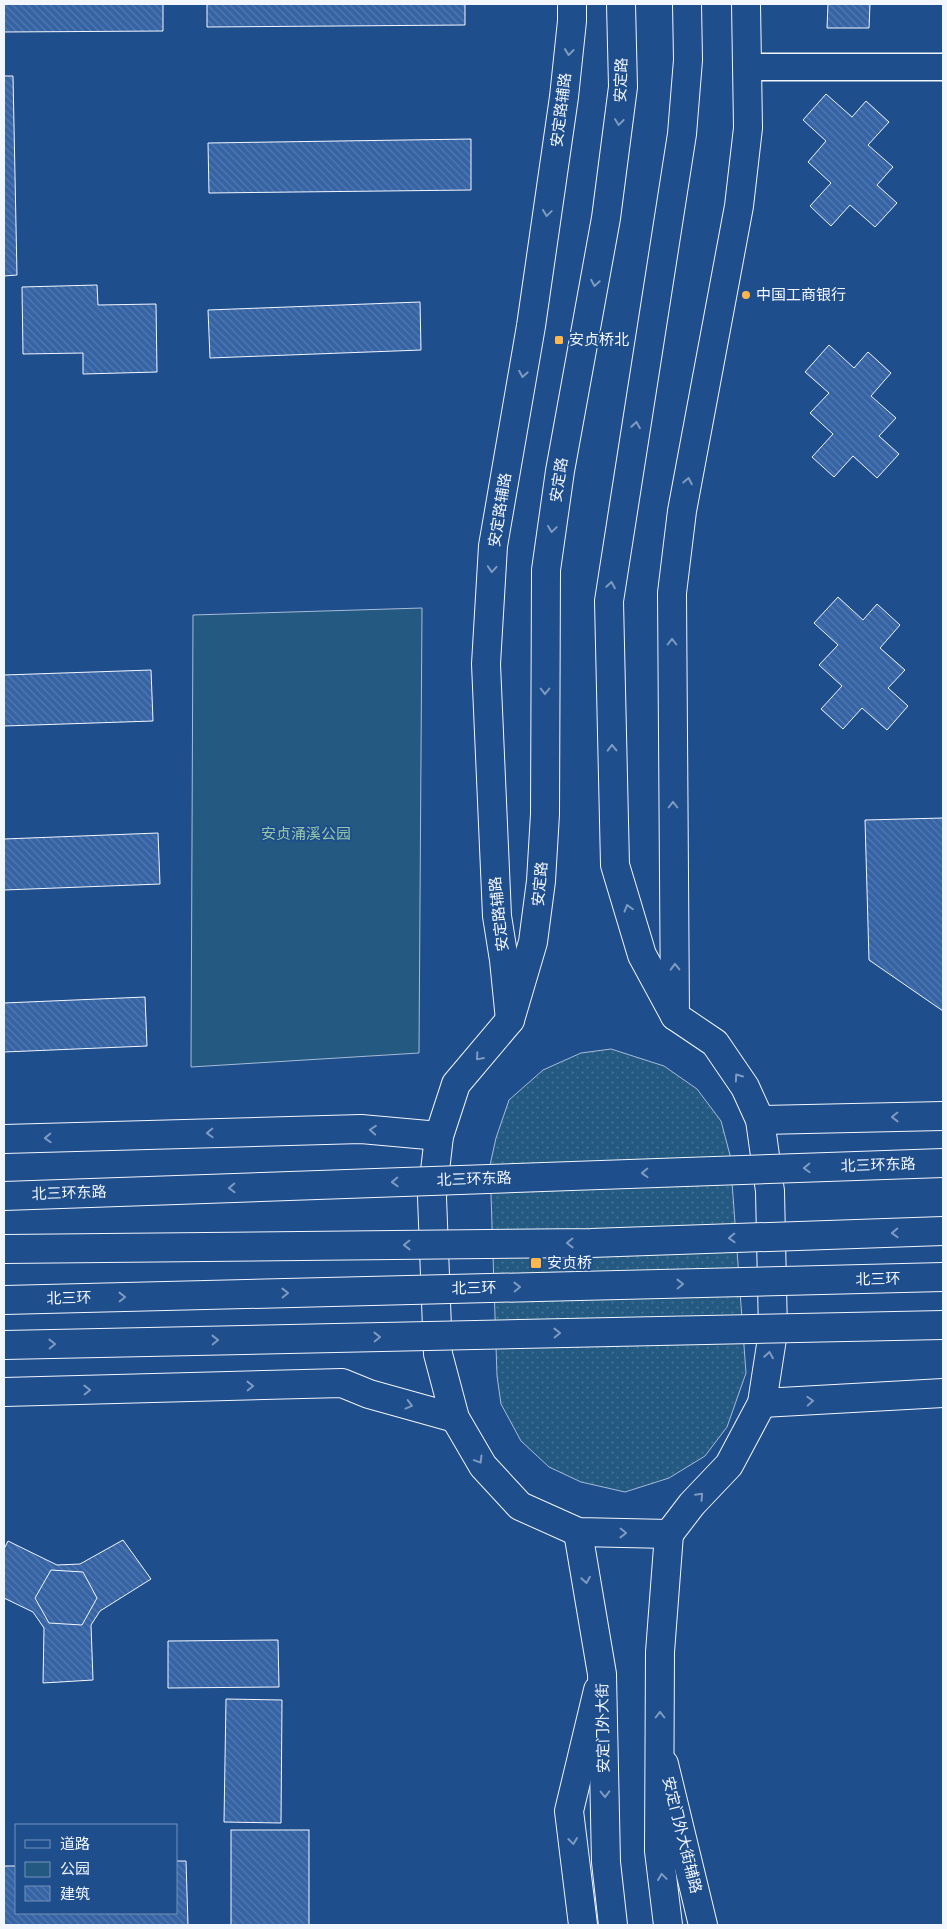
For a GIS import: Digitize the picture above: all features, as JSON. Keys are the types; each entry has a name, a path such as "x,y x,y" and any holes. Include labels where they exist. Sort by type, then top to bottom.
{"main road":[{"name":"安定路辅路","path":"510,1020 497,916 486,664 494,546 533,317 564,97 572,4"},
{"name":"安定路","path":"510,1020 533,942 541,881 544,814 546,570 560,471 606,218 623,87 621,4"},
{"path":"668,1925 659,1851 659,1746 660,1652 669,1534 692,1504 729,1465 762,1403 773,1332 770,1191 760,1120 745,1087 715,1043 675,1016 642,955 616,865 609,601 682,134 688,60 687,4"},
{"path":"675,1016 672,593 682,511 739,206 748,128 746,4"},
{"path":"510,1020 456,1084 439,1136 432,1198 438,1354 455,1418 483,1466 520,1506 578,1532 669,1534"},
{"path":"760,1120 943,1116"},
{"path":"4,1139 361,1129 439,1136"},
{"name":"北三环东路","path":"4,1196 943,1163"},
{"path":"4,1249 591,1243 943,1231"},
{"name":"北三环","path":"4,1300 943,1277"},
{"path":"4,1345 943,1325"},
{"path":"4,1392 342,1383 369,1394 455,1418"},
{"path":"762,1403 943,1393"},
{"name":"安定门外大街","path":"578,1532 602,1674 606,1862 614,1925"},
{"path":"583,1925 569,1811 602,1674"},
{"name":"安定门外大街辅路","path":"659,1746 703,1925"}],"street":[{"path":"747,67 943,67"}],"green space":[{"name":"安贞涌溪公园","path":"422,608 419,1053 191,1067 193,615"},
{"path":"611,1049 664,1066 697,1089 721,1121 730,1155 746,1373 727,1427 705,1456 669,1478 625,1492 581,1482 549,1467 521,1441 501,1404 497,1376 490,1165 496,1138 509,1100 543,1070 581,1053"}],"building":[{"path":"4,4 163,4 163,31 4,32"},
{"path":"207,4 465,4 465,25 207,27"},
{"path":"828,4 870,4 869,28 827,28"},
{"path":"4,76 13,76 17,275 4,276"},
{"path":"826,94 852,117 866,101 889,122 868,145 893,167 877,185 897,203 875,227 850,205 831,226 810,206 831,183 808,162 826,141 803,120"},
{"path":"471,139 471,190 209,193 208,143"},
{"path":"97,285 98,305 156,304 157,372 83,374 83,353 23,354 22,287"},
{"path":"420,302 421,350 210,358 208,310"},
{"path":"829,345 854,368 868,352 891,373 871,396 896,418 879,436 899,454 877,478 853,456 834,477 812,457 833,434 810,413 829,393 805,372"},
{"path":"838,597 863,620 877,604 900,625 880,648 905,670 888,688 908,706 887,730 862,708 843,729 821,709 842,686 819,665 838,645 814,623"},
{"path":"151,670 153,721 4,726 4,675"},
{"path":"943,818 943,1011 869,960 865,820"},
{"path":"158,833 160,884 4,890 4,839"},
{"path":"145,997 147,1046 4,1052 4,1003"},
{"path":"123,1540 151,1579 100,1611 91,1625 93,1680 43,1683 44,1628 33,1612 4,1598 4,1549 8,1541 57,1565 80,1564"},
{"path":"51,1570 83,1572 97,1598 82,1625 49,1623 35,1598"},
{"path":"278,1640 279,1687 168,1688 168,1641"},
{"path":"226,1699 282,1700 281,1823 224,1822"},
{"path":"231,1830 309,1830 309,1925 231,1925"},
{"path":"178,1861 186,1861 188,1925 4,1925 4,1866 15,1866 15,1914 178,1914"}],"place":[{"name":"中国工商银行","path":"746,295"},
{"name":"安贞桥北","path":"559,340"},
{"name":"安贞桥","path":"536,1263"}]}
